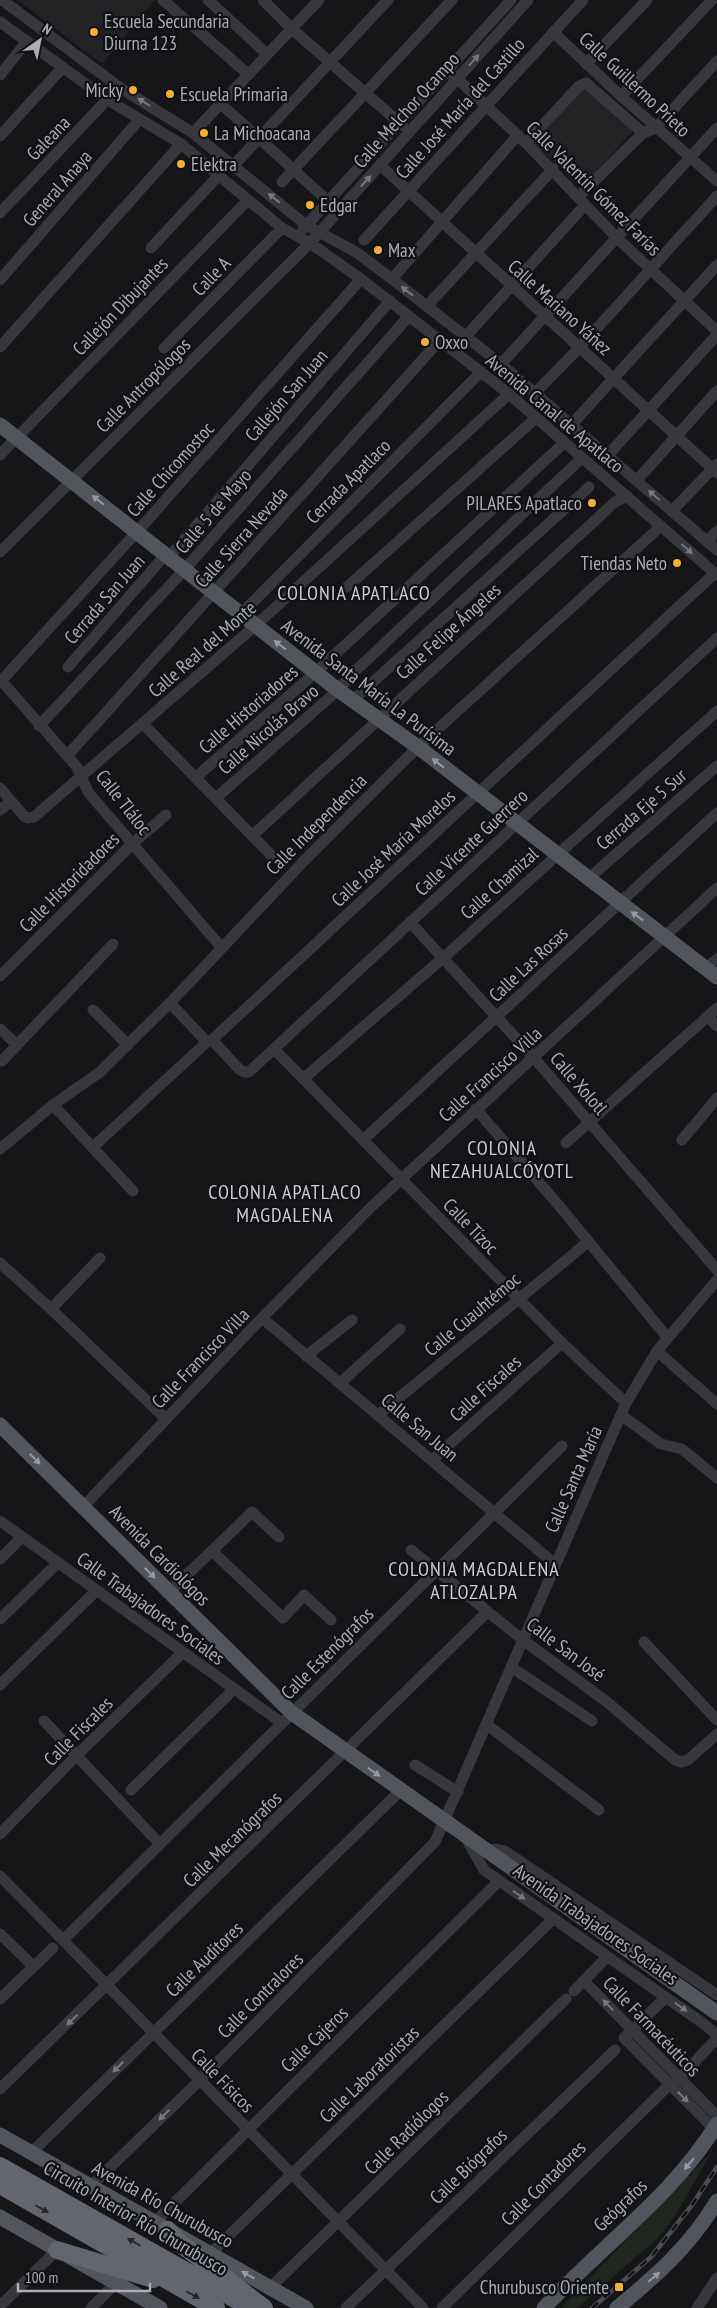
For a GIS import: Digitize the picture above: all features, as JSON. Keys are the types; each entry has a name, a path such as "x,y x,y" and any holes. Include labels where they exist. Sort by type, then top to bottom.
{"highway":[{"name":"Circuito Interior Río Churubusco","path":"0,2166 251,2308"},
{"name":"Circuito Interior Río Churubusco","path":"0,2185 216,2308"},
{"path":"161,2226 181,2244 264,2308"},
{"path":"57,2250 145,2278 169,2281"}],"main road":[{"name":"Avenida Santa María La Purísima","path":"0,425 73,480 338,690 418,747 619,903 664,936 713,968"},
{"name":"Avenida Cardiológos","path":"0,1425 169,1592 287,1718"},
{"name":"Avenida Trabajadores Sociales","path":"287,1718 346,1752 717,2013"},
{"name":"Geógrafos","path":"544,2308 675,2180 697,2155 716,2123"},
{"name":"Avenida Río Churubusco","path":"0,2135 306,2308"},
{"path":"617,2308 678,2255 705,2221 717,2201"},
{"path":"0,2217 160,2308"}],"street":[{"name":"Avenida Canal de Apatlaco","path":"2,0 119,86 193,133 306,224 356,252 428,306 501,364 717,550"},
{"path":"163,0 248,74"},
{"path":"208,0 266,53"},
{"path":"263,0 292,29 409,132"},
{"path":"193,133 266,53 319,0"},
{"path":"234,166 388,0"},
{"path":"282,182 366,95 452,0"},
{"name":"Calle Melchor Ocampo","path":"297,236 327,200 511,0"},
{"name":"Calle Melchor Ocampo","path":"310,243 528,0"},
{"name":"Calle José María del Castillo","path":"364,240 583,0"},
{"path":"586,64 647,0"},
{"path":"621,96 712,0"},
{"name":"Avenida Canal de Apatlaco","path":"0,22 108,100 181,144 282,228 310,243 409,316 509,394 716,574"},
{"name":"Calle Guillermo Prieto","path":"553,32 656,128 717,181"},
{"path":"0,75 27,41"},
{"path":"466,336 643,133 656,128 717,61"},
{"path":"0,136 63,68"},
{"name":"Calle Valentín Gómez Farías","path":"447,69 553,169 617,238 717,331"},
{"path":"392,279 522,139 579,86 586,83 643,133"},
{"name":"Galeana","path":"0,213 108,100 119,86"},
{"path":"221,104 327,200"},
{"name":"General Anaya","path":"0,280 139,120"},
{"path":"501,364 717,128"},
{"path":"0,347 181,144"},
{"name":"Calle Mariano Yáñez","path":"380,165 676,437 716,469"},
{"path":"428,306 553,169"},
{"path":"151,248 218,176"},
{"path":"535,393 579,348 717,196"},
{"name":"Callejón Dibujantes","path":"0,455 248,200"},
{"name":"Calle A","path":"164,348 282,228"},
{"name":"Calle Antropólogos","path":"0,552 310,243"},
{"path":"572,424 717,265"},
{"name":"Calle Chicomostoc","path":"1,680 138,532 361,279"},
{"name":"Callejón San Juan","path":"168,556 390,302"},
{"name":"Calle 5 de Mayo","path":"39,726 185,569 409,316"},
{"path":"608,455 717,335"},
{"name":"Calle Sierra Nevada","path":"67,756 440,340"},
{"name":"Cerrada Apatlaco","path":"241,614 481,372"},
{"path":"637,480 717,391"},
{"name":"Calle Real del Monte","path":"11,801 24,816 28,818 34,817 255,626 509,394"},
{"path":"347,587 536,418"},
{"name":"Calle Historiadores","path":"196,777 316,672 564,443"},
{"name":"Calle Nicolás Bravo","path":"216,798 338,690 353,673 582,458"},
{"path":"672,511 716,469"},
{"path":"353,700 589,487"},
{"name":"Calle Felipe Ángeles","path":"252,836 378,718 615,502 627,496"},
{"name":"Calle Independencia","path":"0,1149 53,1105 100,1072 170,1003 221,946 418,747 661,526"},
{"path":"707,541 717,530"},
{"name":"Cerrada San Juan","path":"68,666 168,556"},
{"name":"Calle José María Morelos","path":"93,1147 716,574"},
{"name":"Calle Vicente Guerrero","path":"210,1041 244,1072 250,1072 717,638"},
{"name":"Calle Tláloc","path":"1,680 39,726 77,767 88,792 221,946"},
{"name":"Calle Chamizal","path":"303,1079 443,958 717,711"},
{"path":"143,724 275,859"},
{"name":"Cerrada Eje 5 Sur","path":"588,879 717,766"},
{"path":"0,788 11,801 0,810"},
{"name":"Calle Las Rosas","path":"363,1140 717,813"},
{"name":"Calle Historidadores","path":"0,976 133,843 166,815"},
{"name":"Calle Francisco Villa","path":"83,1508 262,1318 400,1179 717,888"},
{"name":"Calle Xolotl","path":"410,922 534,1058 717,1270"},
{"path":"2,1060 113,944"},
{"path":"170,1003 210,1041"},
{"path":"566,1143 717,1008"},
{"path":"93,1010 128,1045"},
{"path":"707,1017 717,1026"},
{"path":"0,1029 16,1045"},
{"name":"Calle Tízoc","path":"274,1049 562,1343 626,1403"},
{"path":"682,1140 717,1098"},
{"path":"53,1105 132,1191"},
{"path":"476,1109 667,1338"},
{"name":"Calle Cuauhtémoc","path":"378,1415 588,1242"},
{"path":"51,1309 100,1258"},
{"path":"0,1263 166,1419"},
{"name":"Calle Santa María","path":"445,1821 626,1403 657,1351 717,1280"},
{"name":"Calle San Juan","path":"262,1318 555,1564"},
{"path":"306,1356 352,1320"},
{"path":"340,1383 400,1329"},
{"name":"Calle Fiscales","path":"432,1460 562,1343"},
{"path":"657,1351 717,1404"},
{"path":"621,1415 661,1444 682,1449 717,1478"},
{"name":"Calle Estenógrafos","path":"63,1940 562,1446"},
{"path":"169,1592 252,1512 278,1537"},
{"name":"Calle Trabajadores Sociales","path":"0,1521 234,1690 287,1718"},
{"path":"0,1559 22,1536"},
{"name":"Calle San José","path":"411,1550 523,1640 607,1702 675,1760 681,1762 688,1760 717,1734"},
{"path":"212,1551 283,1618 304,1595 331,1620"},
{"path":"0,1619 58,1563"},
{"path":"0,1685 96,1591"},
{"name":"Calle Mecanógrafos","path":"0,2089 487,1612"},
{"path":"644,1642 717,1720"},
{"name":"Calle Fiscales","path":"0,1834 76,1756 182,1653"},
{"path":"511,1667 592,1721"},
{"path":"131,1790 234,1690"},
{"path":"44,1721 160,1844"},
{"path":"486,1724 599,1810"},
{"path":"415,1764 458,1792"},
{"name":"Calle Auditores","path":"31,2153 401,1790"},
{"name":"Calle Contralores","path":"91,2186 199,2081 435,1842 445,1821"},
{"name":"Avenida Trabajadores Sociales","path":"464,1834 484,1870 666,1997 717,2037"},
{"name":"Avenida Trabajadores Sociales","path":"487,1851 505,1850 717,1995"},
{"name":"Calle Físicos","path":"0,1876 246,2129 386,2268 422,2308"},
{"name":"Calle Cajeros","path":"161,2226 246,2129 499,1881"},
{"name":"Calle Laboratoristas","path":"210,2254 553,1919"},
{"path":"0,1934 34,1966"},
{"path":"0,1999 53,1948"},
{"name":"Calle Radiólogos","path":"270,2288 340,2222 607,1957"},
{"name":"Calle Farmacéuticos","path":"584,1981 628,2034 716,2123"},
{"path":"628,2034 666,1997"},
{"name":"Calle Contadores","path":"442,2308 675,2082 717,2037"},
{"name":"Calle Biógrafos","path":"346,2308 615,2050"},
{"path":"0,2306 57,2250"},
{"path":"698,2308 717,2278"},
{"path":"91,2308 116,2283"}],"shaded area":[{"name":"Escuela Secundaria Diurna 123","path":"18,0 155,0 102,64"},
{"path":"589,88 635,129 581,188 532,142 582,89"},
{"path":"711,2153 676,2214 658,2238 577,2308 561,2308"}],"railway":[{"path":"592,2308 651,2257 692,2205 717,2167"}],"place":[{"name":"Escuela Secundaria Diurna 123","path":"94,32"},
{"name":"Micky","path":"133,90"},
{"name":"Escuela Primaria","path":"170,94"},
{"name":"La Michoacana","path":"204,133"},
{"name":"Elektra","path":"181,164"},
{"name":"Edgar","path":"310,205"},
{"name":"Max","path":"378,250"},
{"name":"Oxxo","path":"425,342"},
{"name":"PILARES Apatlaco","path":"592,503"},
{"name":"Tiendas Neto","path":"677,563"},
{"name":"Churubusco Oriente","path":"619,2287"}],"district":[{"name":"COLONIA APATLACO","path":"354,593"},
{"name":"COLONIA NEZAHUALCÓYOTL","path":"502,1160"},
{"name":"COLONIA APATLACO MAGDALENA","path":"285,1204"},
{"name":"COLONIA MAGDALENA ATLOZALPA","path":"474,1580"}]}
